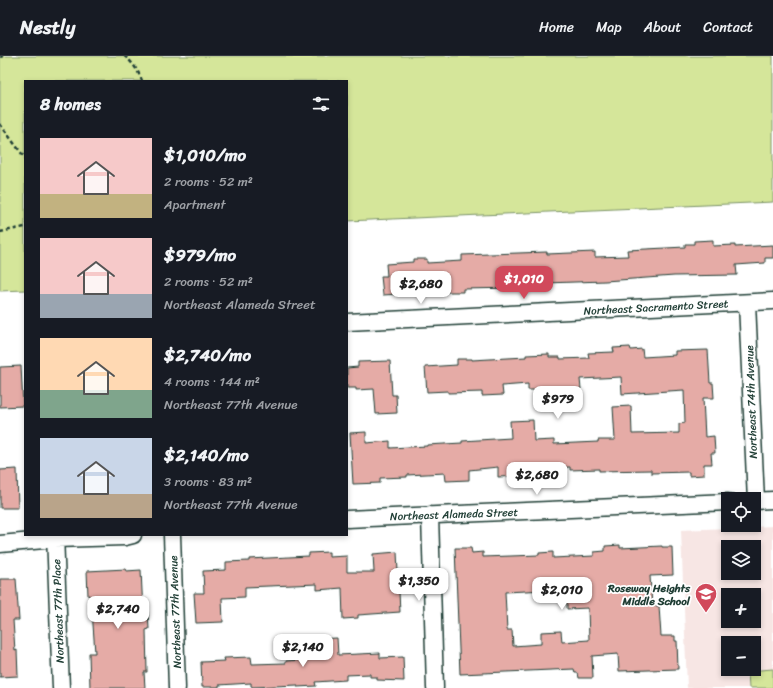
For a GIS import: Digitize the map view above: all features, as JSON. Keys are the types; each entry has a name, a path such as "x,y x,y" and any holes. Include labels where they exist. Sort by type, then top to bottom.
{"street":[{"name":"Northeast Sacramento Street","path":"348,322 773,301"},
{"name":"Northeast 74th Avenue","path":"747,303 755,492"},
{"path":"761,501 773,500"},
{"name":"Northeast Alameda Street","path":"348,519 721,502"},
{"path":"430,515 435,688"},
{"path":"0,544 55,537 128,536"},
{"name":"Northeast 77th Avenue","path":"172,536 177,688"},
{"name":"Northeast 77th Place","path":"55,537 61,688"}],"path":[{"path":"124,56 135,68 141,80"},
{"path":"0,124 24,157"},
{"path":"0,232 24,227"}],"shaded area":[{"name":"Roseway Heights Middle School","path":"773,526 773,688 687,688 681,530 721,528 721,532 761,532 761,527"}],"green space":[{"path":"0,56 773,56 773,202 348,221 348,80 24,80 24,290 0,291"},
{"path":"773,669 773,688 749,688 748,676 761,676 761,670"}],"building":[{"path":"713,240 713,246 735,245 735,247 773,245 773,258 765,258 765,263 736,265 737,275 674,276 605,281 515,284 515,288 463,289 463,292 441,292 440,286 400,289 400,294 383,295 381,276 387,276 386,264 413,262 413,259 427,259 427,263 462,261 462,255 547,252 547,254 595,252 595,257 628,256 627,250 685,247 685,244 694,244 694,241"},
{"path":"630,347 631,350 642,349 643,357 675,355 675,351 708,350 710,383 713,383 714,398 703,398 705,437 714,436 715,453 711,453 712,464 704,464 704,475 689,476 689,472 651,473 651,470 570,470 570,467 551,468 551,466 521,467 522,476 498,477 498,467 469,470 469,480 446,481 445,473 380,478 380,483 353,484 350,433 366,432 366,443 390,441 390,448 427,446 462,443 462,441 511,438 510,421 533,420 534,441 554,440 554,444 598,442 598,440 615,440 613,407 631,406 632,434 679,433 679,424 685,423 684,390 622,394 621,377 580,379 581,389 562,390 562,395 536,396 535,390 528,390 528,384 502,386 503,395 482,396 482,392 427,392 425,367 457,365 457,359 472,360 526,357 526,355 549,354 549,357 560,357 560,359 589,358 588,353 614,352 613,348"},
{"path":"390,361 392,395 396,395 397,413 376,414 374,389 356,390 356,388 348,388 348,368 358,367 358,362"},
{"path":"21,366 23,406 0,407 0,367"},
{"path":"17,469 18,508 0,508 0,470"},
{"path":"620,545 620,548 672,547 673,575 650,576 652,606 659,606 661,636 675,636 675,641 677,641 678,669 619,671 618,654 592,656 593,678 579,678 578,673 575,673 574,669 460,674 455,548 471,548 472,553 483,552 483,557 539,555 539,553 553,552 553,558 594,556 594,552 605,551 605,546","holes":["567,589 567,609 588,608 589,640 562,642 561,631 541,632 541,644 513,646 512,630 507,630 505,592"]},
{"path":"329,552 329,557 347,556 347,572 374,572 373,554 397,552 400,612 358,615 358,618 343,619 342,588 317,590 317,584 245,587 245,597 222,598 223,622 196,623 194,593 204,593 203,571 226,570 226,562 249,561 249,559 309,556 309,553"},
{"path":"126,569 126,571 141,570 143,612 148,612 149,629 146,630 147,672 144,672 145,688 90,688 89,653 95,653 91,596 88,596 87,571"},
{"path":"0,579 16,579 19,620 13,620 15,651 17,650 18,676 0,677"},
{"path":"337,638 338,655 380,653 380,658 403,657 404,681 377,680 377,677 370,677 370,674 346,675 346,680 315,682 316,686 297,687 297,685 253,687 251,686 251,683 219,685 219,687 202,687 201,662 225,661 224,658 251,657 252,664 286,663 286,661 299,660 298,640"}],"place":[{"name":"Roseway Heights Middle School","path":"706,614"}]}
